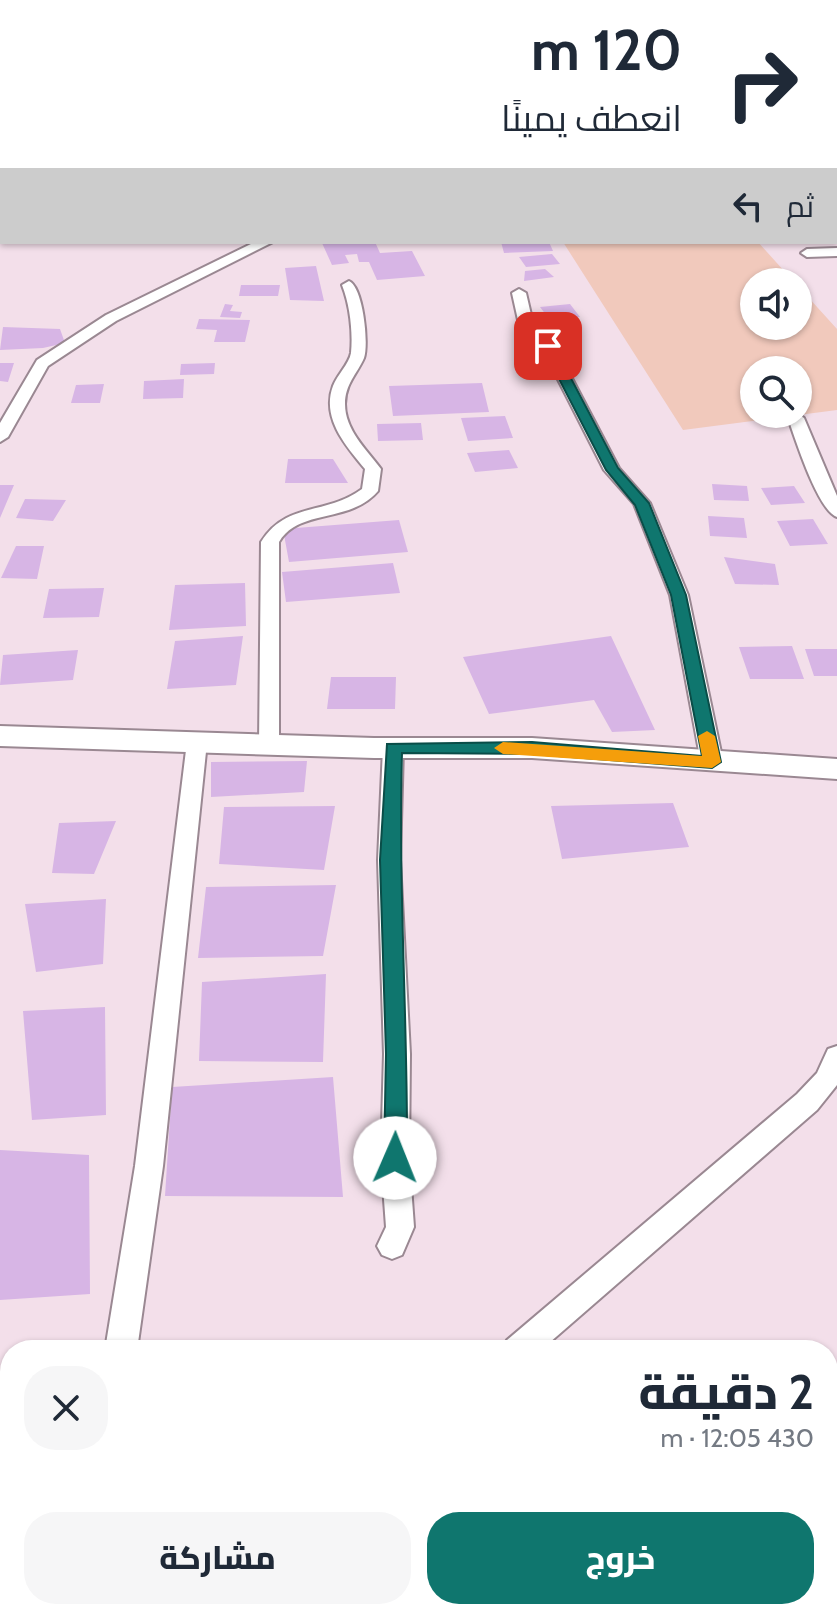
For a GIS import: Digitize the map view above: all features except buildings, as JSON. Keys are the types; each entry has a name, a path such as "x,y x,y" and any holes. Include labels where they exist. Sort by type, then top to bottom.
{"street":[{"path":"0,437 42,363 111,318 261,244"},
{"path":"807,253 837,252"},
{"path":"269,745 270,542 275,530 293,519 348,506 370,491 373,469 349,441 338,420 336,395 343,374 358,356 355,301 349,285"},
{"path":"519,293 525,320 548,346 612,470 642,503 679,595 712,762"},
{"path":"800,428 814,467 837,512"},
{"path":"0,736 393,748 532,748 837,769"},
{"path":"123,1340 149,1166 197,742"},
{"path":"392,1246 400,1227 395,1158 397,1054 389,860 393,748"},
{"path":"530,1340 807,1102 827,1079 837,1056"}],"shaded area":[{"path":"564,244 760,244 781,268 740,268 740,340 812,340 812,301 837,329 837,410 812,413 812,356 740,356 740,423 683,430"}],"slow traffic":[{"path":"503,748 712,762 707,736"}],"route":[{"path":"395,1158 397,1054 389,860 393,748 532,748 712,762 679,595 642,503 612,470 548,346"}]}
